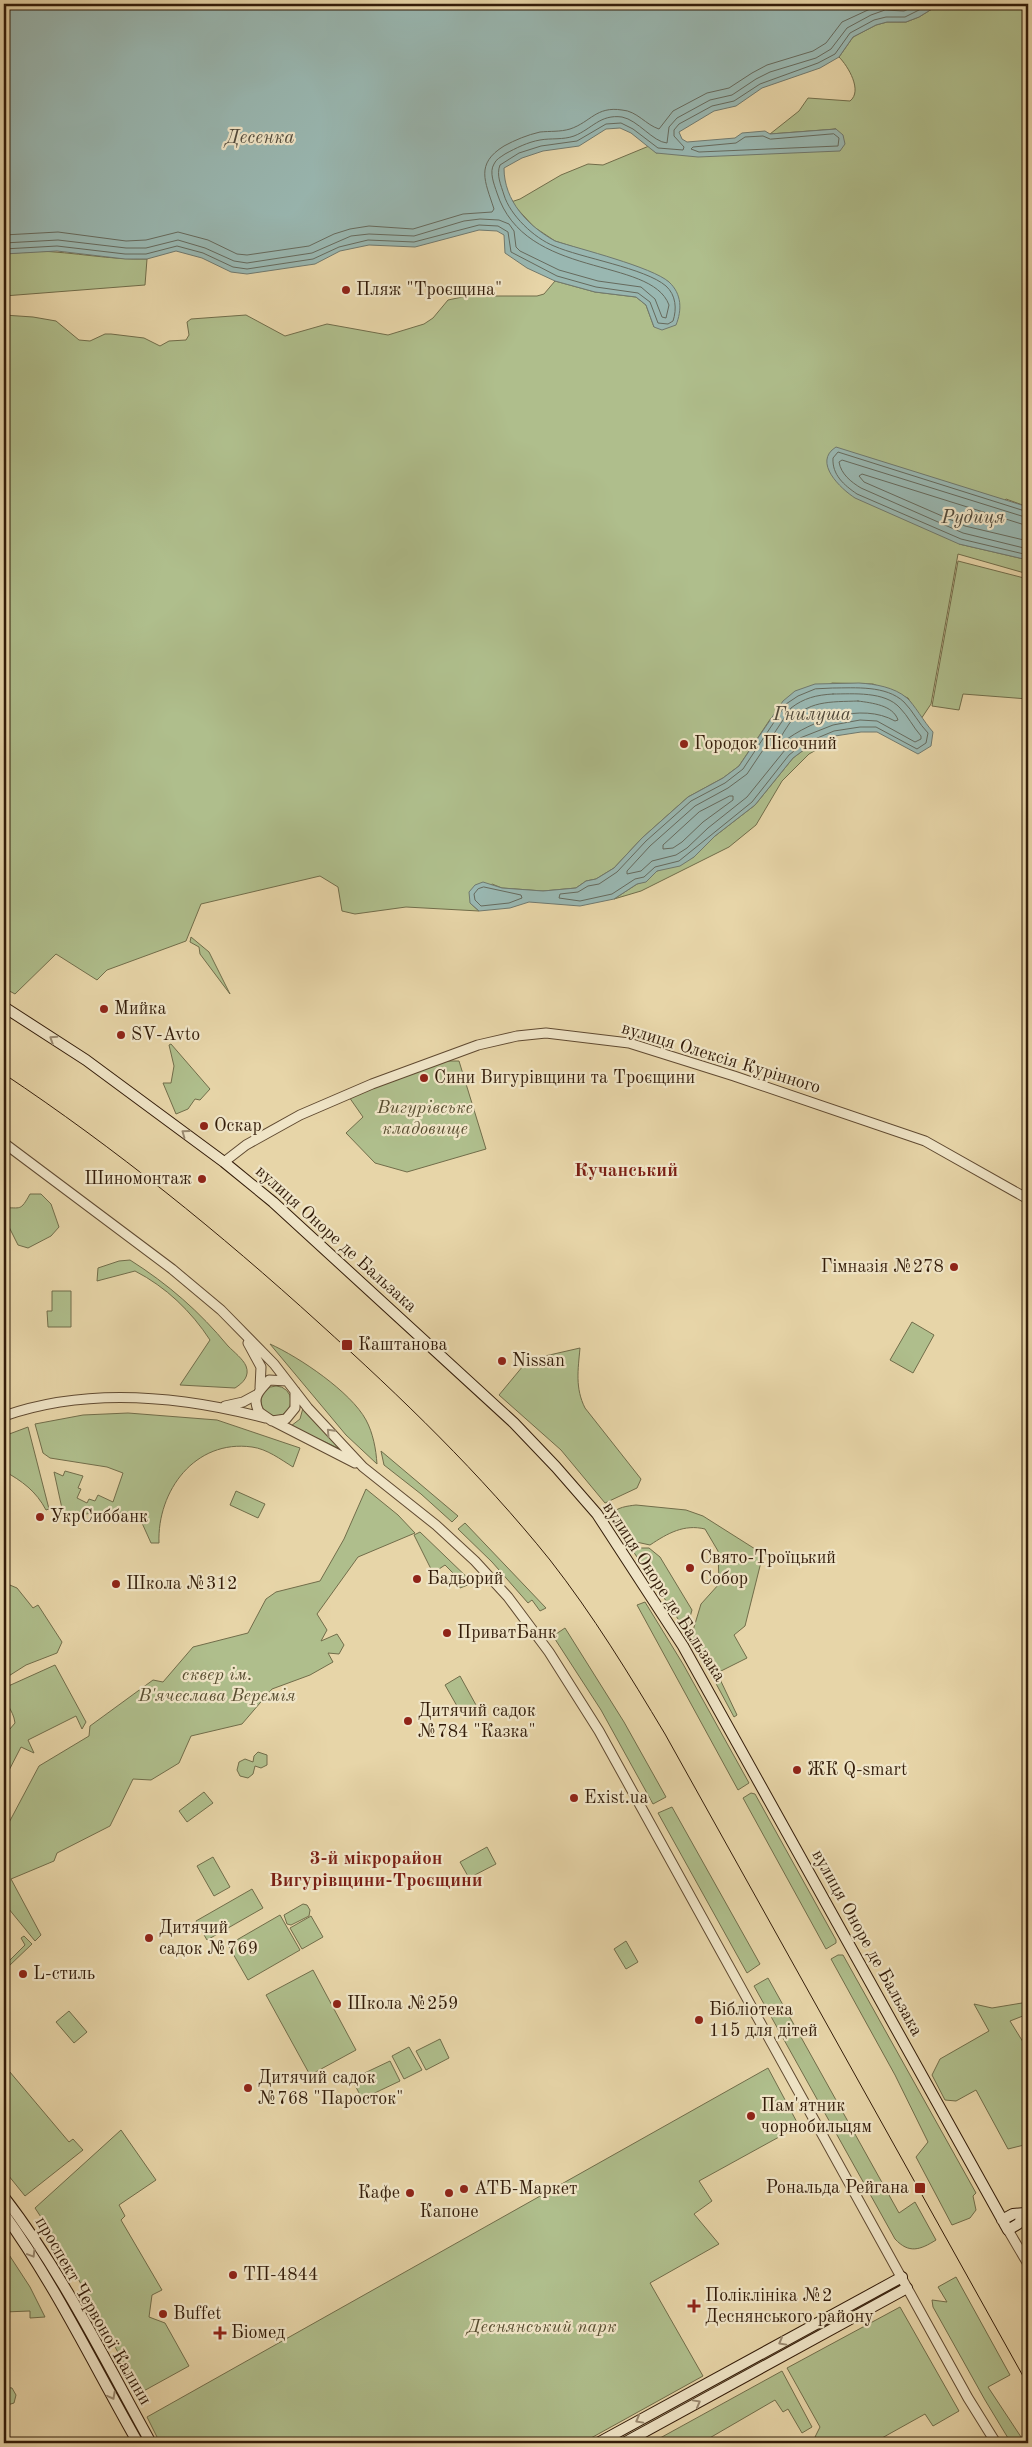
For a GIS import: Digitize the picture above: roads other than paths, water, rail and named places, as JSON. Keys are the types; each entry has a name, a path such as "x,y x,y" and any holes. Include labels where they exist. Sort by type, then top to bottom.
{"main road":[{"name":"вулиця Оноре де Бальзака","path":"4,1007 86,1060 224,1162 287,1215 514,1423 597,1514 683,1646 1008,2230"},
{"name":"проспект Червоної Калини","path":"4,2197 34,2240 86,2325 151,2443"},
{"path":"1002,2220 1012,2214 1027,2212"},
{"path":"1008,2230 1018,2224 1027,2212"},
{"name":"проспект Червоної Калини","path":"4,2214 26,2245 74,2325 138,2443"},
{"path":"598,2443 902,2277"},
{"path":"624,2443 907,2288"}],"street":[{"name":"вулиця Олексія Курінного","path":"224,1162 246,1145 300,1114 372,1084 478,1045 518,1036 546,1033 629,1043 925,1141 1028,1199"},
{"path":"4,1143 172,1269 221,1310 274,1364 308,1408 364,1468"},
{"path":"238,1329 259,1360 262,1372 257,1408 269,1419 286,1418 293,1413 296,1400 294,1388"},
{"path":"223,1406 243,1402 269,1380 287,1381"},
{"path":"4,1416 48,1403 88,1398 135,1398 223,1406 269,1419 364,1468 400,1494 475,1561 508,1598 549,1652 599,1731 968,2398 996,2443"},
{"name":"вулиця Оноре де Бальзака","path":"1008,2230 1028,2264"}],"water":[{"name":"Десенка","path":"4,4 940,4 919,17 906,22 887,22 876,25 853,37 839,57 820,68 762,88 736,106 714,111 679,132 682,139 687,142 735,138 742,133 765,131 770,134 836,129 843,135 845,144 840,151 698,157 656,153 631,133 620,128 606,129 579,146 543,151 522,158 504,168 505,180 513,202 527,220 545,235 555,241 648,270 669,282 679,297 680,308 676,325 662,330 654,327 646,305 636,297 595,292 555,281 527,268 505,253 504,235 497,231 479,230 415,247 369,245 340,251 315,264 247,274 231,272 202,258 176,251 147,259 125,259 57,251 4,254"},
{"name":"Рудиця","path":"836,447 1028,507 1028,560 959,544 855,498 837,482 831,475 828,467 829,453"},
{"name":"Гнилуша","path":"859,683 878,685 902,694 907,698 933,732 931,746 918,754 877,732 861,732 835,736 805,749 793,758 755,805 715,836 694,857 680,866 657,871 646,882 637,884 614,899 580,906 529,902 510,908 479,911 470,903 469,892 475,885 483,882 502,888 543,891 576,888 586,881 596,879 614,868 642,838 688,797 723,778 739,766 783,701 795,691 815,684"}],"tram line":[{"path":"4,1074 86,1131 166,1192 282,1289 380,1379 439,1437 496,1497 550,1560 596,1623 665,1734 1028,2385"}],"place":[{"name":"Пляж \"Троєщина\"","path":"346,290"},
{"name":"Городок Пісочний","path":"684,744"},
{"name":"Мийка","path":"104,1009"},
{"name":"SV-Avto","path":"121,1035"},
{"name":"Сини Вигурівщини та Троєщини","path":"424,1078"},
{"name":"Оскар","path":"204,1126"},
{"name":"Шиномонтаж","path":"202,1179"},
{"name":"Гімназія №278","path":"954,1267"},
{"name":"Каштанова","path":"347,1345"},
{"name":"Nissan","path":"502,1361"},
{"name":"УкрСиббанк","path":"40,1517"},
{"name":"Свято-Троїцький Собор","path":"690,1568"},
{"name":"Бадьорий","path":"417,1579"},
{"name":"Школа №312","path":"116,1584"},
{"name":"ПриватБанк","path":"447,1633"},
{"name":"Дитячий садок №784 \"Казка\"","path":"408,1721"},
{"name":"ЖК Q-smart","path":"797,1770"},
{"name":"Exist.ua","path":"574,1798"},
{"name":"Дитячий садок №769","path":"149,1938"},
{"name":"L-стиль","path":"23,1974"},
{"name":"Школа №259","path":"337,2004"},
{"name":"Бібліотека 115 для дітей","path":"699,2020"},
{"name":"Дитячий садок №768 \"Паросток\"","path":"248,2088"},
{"name":"Пам'ятник чорнобильцям","path":"751,2116"},
{"name":"Рональда Рейгана","path":"920,2188"},
{"name":"АТБ-Маркет","path":"464,2189"},
{"name":"Кафе","path":"410,2193"},
{"name":"Капоне","path":"449,2193"},
{"name":"ТП-4844","path":"233,2275"},
{"name":"Поліклініка №2 Деснянського району","path":"694,2306"},
{"name":"Buffet","path":"163,2314"},
{"name":"Біомед","path":"220,2333"}],"district":[{"name":"Кучанський","path":"626,1171"},
{"name":"3-й мікрорайон Вигурівщини-Троєщини","path":"376,1870"}],"park label":[{"name":"Вигурівське кладовище","path":"425,1118"},
{"name":"сквер ім. В'ячеслава Веремія","path":"217,1685"},
{"name":"Деснянський парк","path":"542,2327"}]}
